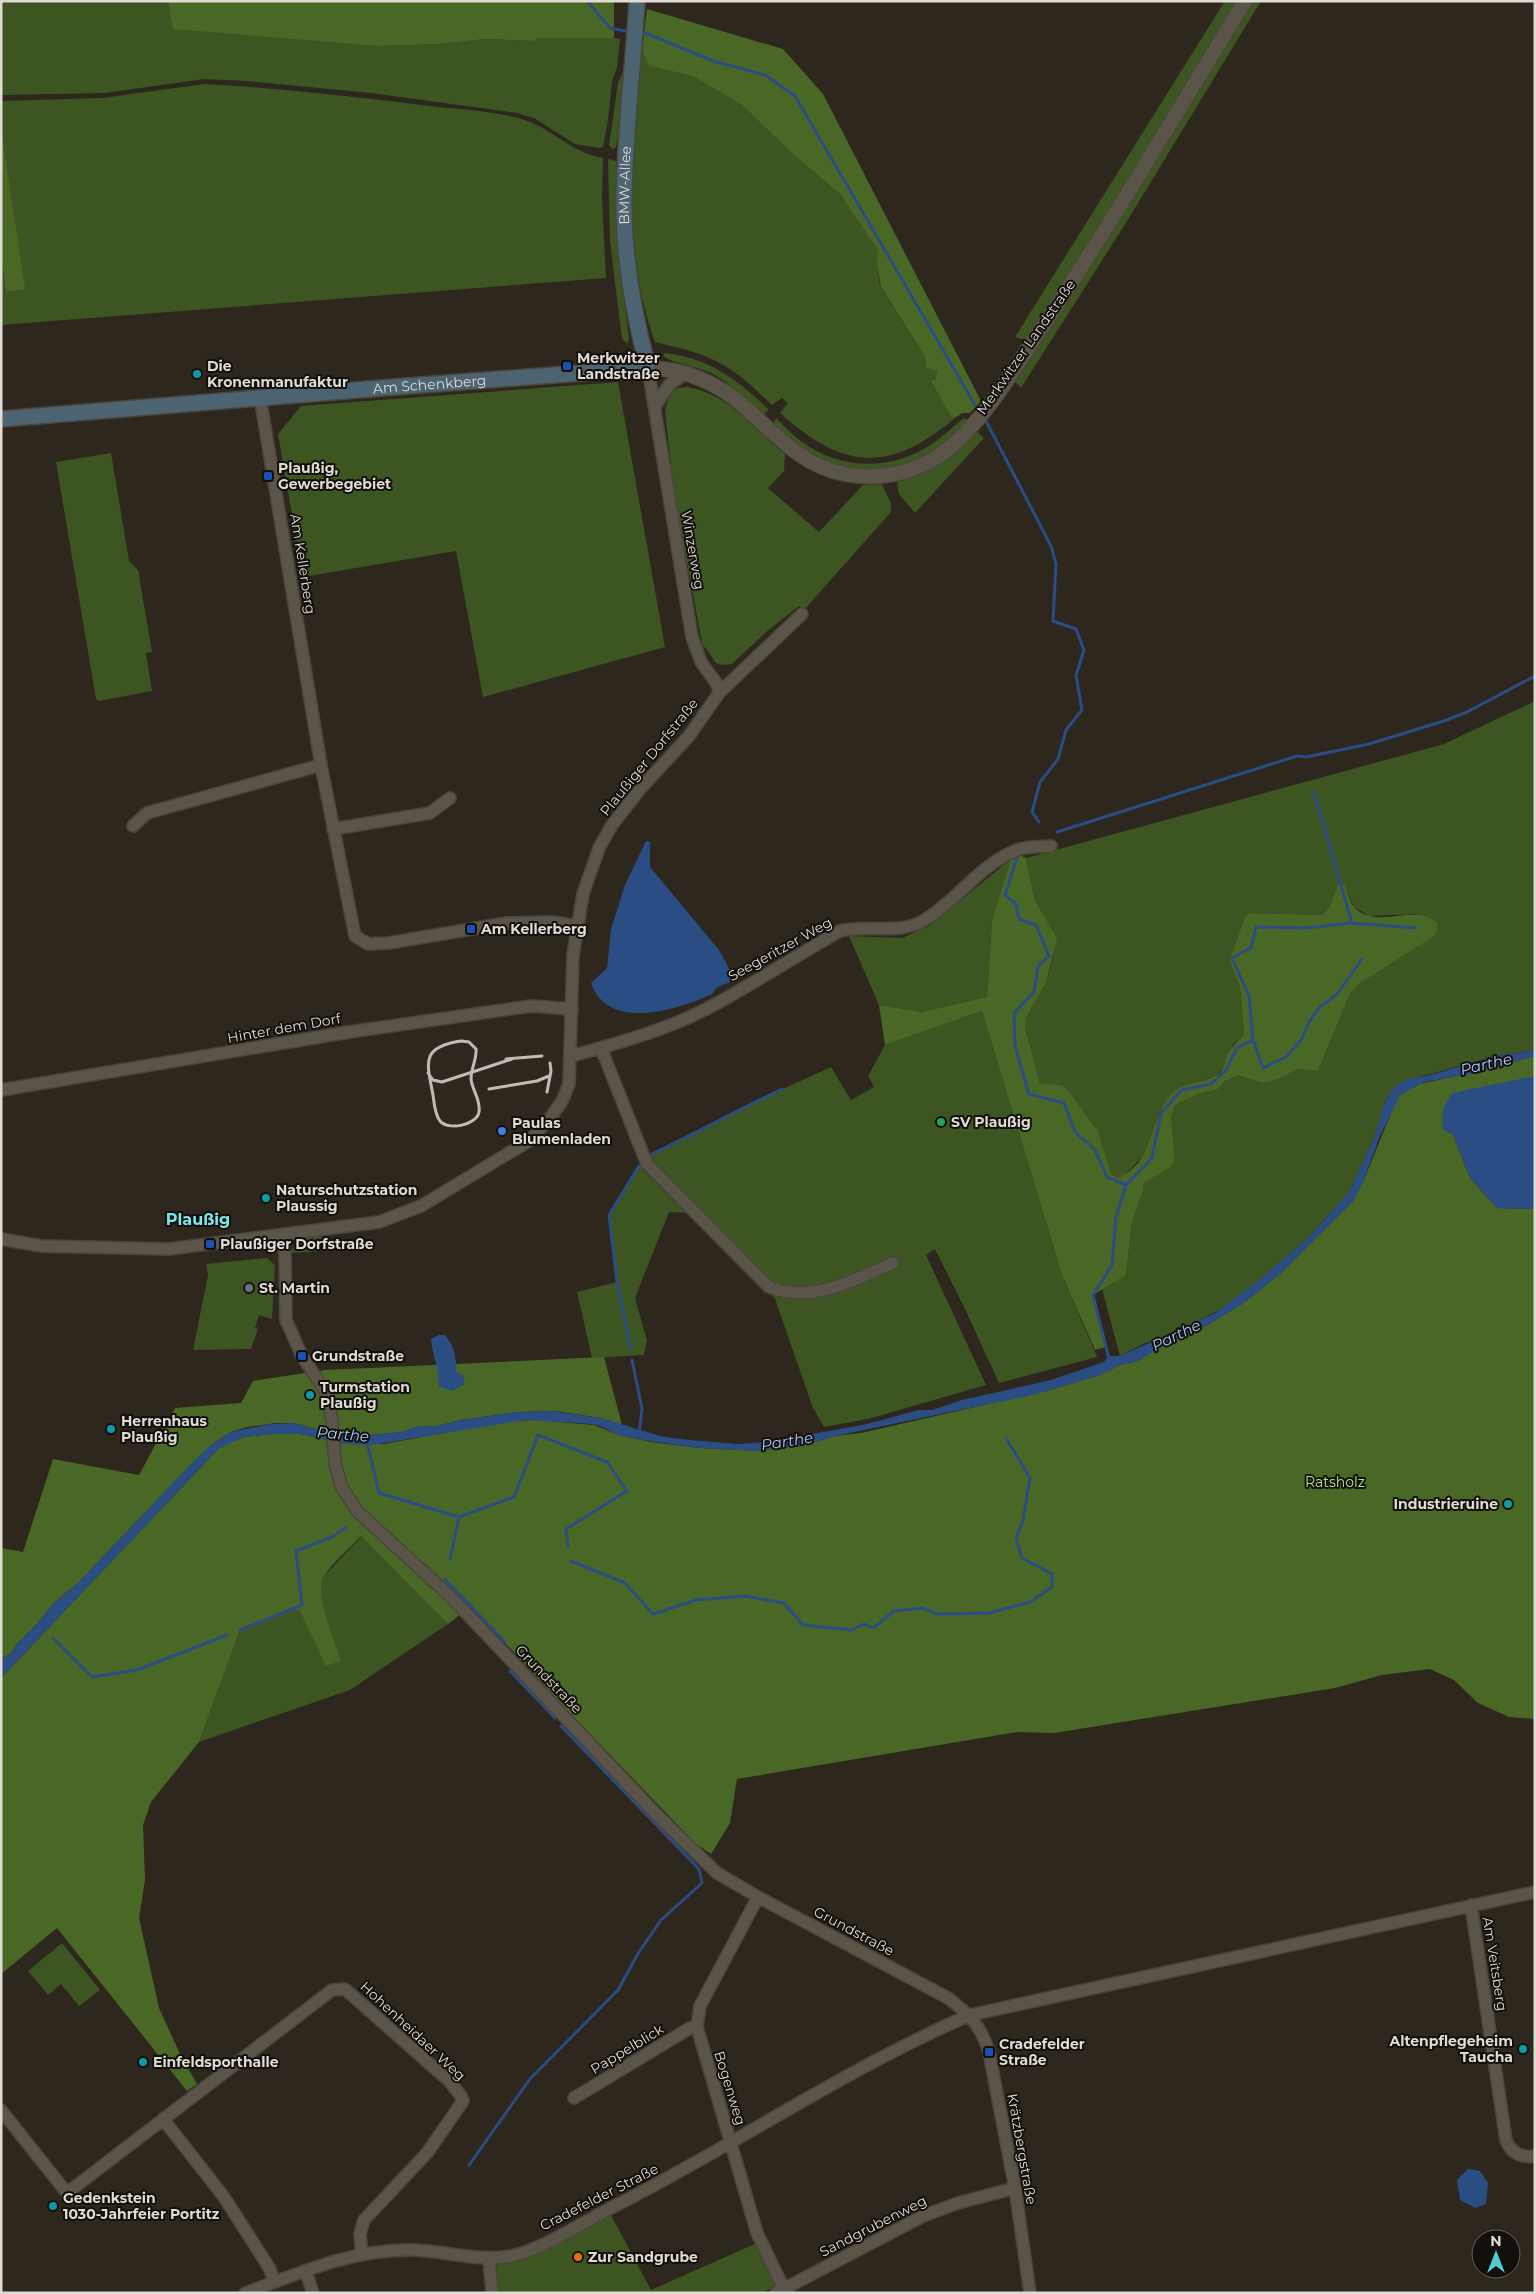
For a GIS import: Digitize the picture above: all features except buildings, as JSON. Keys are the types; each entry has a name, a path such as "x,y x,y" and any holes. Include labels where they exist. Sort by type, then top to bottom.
{"main road":[{"name":"BMW-Allee","path":"637,1 625,155 624,208 627,263 632,300 648,368"},
{"name":"Am Schenkberg","path":"1,419 260,397 648,368"}],"street":[{"name":"Merkwitzer Landstraße","path":"648,368 686,373 718,387 734,398 800,456 829,470 856,476 889,475 916,468 935,459 951,446 981,413 1007,379 1058,303 1245,1"},
{"name":"Winzerweg","path":"648,368 692,637 701,662 717,684 719,694"},
{"path":"654,406 669,385 686,373"},
{"name":"Am Kellerberg","path":"260,397 321,765 355,936 368,944 390,943 507,923 553,922 576,926"},
{"name":"Plaußiger Dorfstraße","path":"1,1239 41,1246 169,1249 282,1236 379,1222 399,1216 421,1206 530,1141 562,1101 569,1084 572,955 583,894 599,848 612,825 641,788 689,736 719,694 802,614"},
{"path":"132,826 147,813 239,786 321,765"},
{"path":"333,829 430,813 450,798"},
{"name":"Seegeritzer Weg","path":"571,1056 601,1048 677,1022 708,1008 840,931 851,928 901,927 921,922 981,872 1018,849 1051,846"},
{"name":"Hinter dem Dorf","path":"1,1090 95,1073 378,1028 531,1006 572,1009"},
{"path":"601,1048 647,1164 769,1287 784,1293 803,1294 822,1291 894,1263"},
{"name":"Grundstraße","path":"282,1236 285,1254 286,1320 302,1356 327,1394 341,1486 358,1512 450,1596 667,1825 717,1873 758,1897 948,1998 970,2015"},
{"name":"Am Veitsberg","path":"1435,1912 1535,1892"},
{"name":"Bogenweg","path":"758,1897 700,2006 697,2027 757,2233 782,2292"},
{"name":"Am Veitsberg","path":"1471,1905 1506,2140 1509,2148 1516,2154 1535,2156"},
{"name":"Cradefelder Straße","path":"245,2293 345,2258 362,2255 411,2250 489,2259 527,2252 660,2183 836,2080 930,2032 970,2015 1435,1912"},
{"name":"Hohenheidaer Weg","path":"1,2110 67,2193 332,1990 345,1989 449,2081 463,2101 427,2153 388,2197 364,2220 360,2234 362,2255"},
{"name":"Krätzbergstraße","path":"970,2015 984,2034 989,2052 1015,2188 1030,2293"},
{"name":"Pappelblick","path":"574,2098 690,2028 697,2027"},
{"path":"163,2119 224,2197 270,2269 274,2282"},
{"name":"Sandgrubenweg","path":"782,2292 923,2216 1015,2188"},
{"path":"489,2259 492,2293"},
{"path":"306,2272 313,2293"}],"green space":[{"path":"1,1 168,1 380,46 440,44 485,39 535,41 536,38 620,39 603,147 599,148 575,144 534,118 517,113 371,93 247,81 204,79 105,93 1,95"},
{"path":"168,1 614,1 614,38 536,38 536,41 485,39 440,44 380,46 173,29"},
{"path":"1225,1 1239,1 1028,341 1015,337"},
{"path":"1251,1 1261,1 1129,218 1021,388 1013,379"},
{"path":"647,9 783,49 823,94 981,401 970,413 962,413 955,418 951,416 930,380 935,381 937,371 926,368 925,357 881,287 877,265 878,250 840,194 789,151 742,105 692,76 649,66 642,51"},
{"path":"640,51 642,51 649,66 692,76 742,105 789,151 840,194 879,250 877,265 880,286 925,357 926,368 937,371 935,381 930,381 951,415 955,418 931,436 908,449 887,456 866,458 846,454 825,446 803,432 780,413 788,403 782,398 772,405 745,380 722,364 692,352 655,342 644,307 637,271 633,234 633,161"},
{"path":"625,66 622,117 616,147 613,149 609,146 618,83"},
{"path":"205,84 313,93 482,111 518,118 540,127 580,150 603,158 602,199 606,278 1,325 1,255 6,292 1,101 102,98"},
{"path":"1,129 25,289 6,292 1,255"},
{"path":"608,159 616,161 617,241 629,338 628,344 622,339 610,241"},
{"path":"665,353 695,360 722,372 746,389 769,410 763,415 739,392 718,377 668,359 663,356"},
{"path":"618,382 665,647 483,697 456,551 303,577 278,434 301,406"},
{"path":"687,387 716,397 728,405 785,454 784,471 768,488 819,532 863,485 882,484 891,503 891,512 804,610 799,606 766,632 732,664 722,665 716,663 705,647 703,648 673,487 665,410 670,392 678,388"},
{"path":"776,418 798,439 814,450 843,461 873,464 903,458 918,452 936,441 964,418 969,421 953,437 915,460 894,467 872,470 851,469 829,463 808,453 773,424"},
{"path":"974,429 984,438 915,513 899,494 897,482"},
{"path":"111,453 129,561 138,570 152,652 146,653 152,691 99,701 96,699 56,462"},
{"path":"1535,701 1535,1049 1503,1054 1405,1081 1390,1094 1385,1102 1374,1138 1349,1192 1310,1236 1227,1306 1171,1334 1143,1344 1120,1356 1102,1289 1126,1275 1132,1222 1143,1191 1143,1184 1171,1167 1175,1159 1171,1117 1175,1105 1200,1093 1217,1090 1225,1081 1238,1075 1261,1083 1274,1081 1299,1069 1318,1071 1350,994 1359,984 1394,961 1416,914 1369,916 1354,907 1345,886 1339,885 1330,906 1322,915 1249,913 1245,917 1229,960 1240,987 1244,1035 1233,1044 1223,1068 1216,1076 1177,1090 1159,1113 1151,1142 1141,1158 1124,1176 1117,1178 1111,1173 1098,1131 1068,1090 1062,1085 1040,1083 1025,1027 1027,1016 1046,983 1053,957 1044,917 1035,901 1026,858 1444,744"},
{"path":"1018,854 1026,858 1035,901 1057,938 1046,983 1027,1016 1025,1027 1040,1083 1062,1085 1068,1090 1098,1131 1111,1173 1117,1178 1129,1172 1138,1163 1149,1142 1162,1107 1169,1097 1186,1085 1211,1078 1219,1073 1230,1050 1244,1035 1240,987 1229,960 1245,917 1249,913 1322,915 1330,906 1338,885 1345,885 1354,907 1363,914 1373,917 1418,915 1428,917 1437,923 1434,936 1359,984 1350,994 1318,1071 1299,1069 1274,1081 1261,1083 1238,1075 1225,1081 1217,1090 1200,1093 1175,1105 1171,1117 1175,1159 1171,1167 1143,1184 1143,1191 1132,1222 1126,1275 1093,1295 1106,1347 1095,1350 1062,1275 982,1011 885,1045 879,1005 921,1012 987,997 992,920 1011,859"},
{"path":"1011,859 992,920 987,997 921,1012 879,1005 849,936 902,938 929,926"},
{"path":"982,1011 1062,1275 1097,1357 999,1383 935,1249 926,1255 986,1385 868,1419 824,1427 813,1408 775,1299 691,1213 669,1212 635,1298 647,1341 644,1355 592,1358 577,1292 617,1282 609,1215 639,1166 650,1155 688,1137 726,1115 831,1067 851,1100 874,1087 868,1076 885,1045"},
{"name":"Ratsholz","path":"1535,1056 1535,1076 1453,1135 1470,1178 1497,1208 1535,1209 1535,1719 1509,1717 1478,1703 1454,1680 1430,1669 1382,1675 1335,1688 1054,1733 1017,1732 737,1779 730,1823 711,1854 695,1843 566,1709 471,1606 448,1624 361,1536 332,1565 321,1583 326,1617 341,1661 326,1666 300,1611 292,1610 240,1630 199,1742 151,1802 143,1825 145,1880 139,1918 159,2008 180,2054 197,2084 187,2091 57,1928 1,1974 1,1678 221,1446 244,1437 280,1433 301,1434 347,1444 384,1444 509,1421 536,1420 594,1425 619,1435 651,1442 700,1448 756,1451 802,1446 835,1436 861,1433 1050,1390 1100,1375 1120,1365 1138,1361 1163,1345 1196,1332 1242,1304 1281,1273 1353,1201 1400,1095 1419,1084 1471,1073"},
{"path":"322,1235 321,1251 291,1253 299,1241"},
{"path":"267,1258 275,1265 272,1319 259,1315 255,1328 258,1329 251,1349 193,1350 208,1275 206,1264"},
{"path":"604,1357 622,1425 601,1418 554,1411 517,1412 461,1420 437,1426 415,1427 402,1432 361,1436 326,1432 294,1423 276,1423 248,1427 231,1432 214,1443 197,1458 79,1582 53,1604 11,1653 1,1659 1,1548 23,1552 53,1459 139,1475 175,1408 241,1403 253,1381 325,1370"},
{"path":"362,1536 448,1624 350,1690 199,1742 240,1630 293,1610 300,1611 322,1599 320,1587 323,1577"},
{"path":"62,1943 100,1990 79,2006 61,1984 48,1995 28,1971"},
{"path":"611,2215 651,2290 757,2243 777,2285 762,2293 495,2293 494,2267 502,2262 530,2255"}],"water":[{"path":"646,841 650,842 650,867 719,950 732,974 732,981 716,988 712,994 698,1000 681,1006 645,1013 628,1012 612,1008 600,998 591,983 607,968 611,929 625,885"},
{"name":"Parthe","path":"1535,1049 1535,1056 1471,1074 1424,1082 1400,1095 1380,1136 1363,1182 1353,1201 1281,1273 1242,1304 1196,1332 1163,1345 1138,1361 1120,1365 1100,1375 1033,1395 835,1436 802,1446 756,1451 700,1448 643,1440 619,1435 598,1425 525,1420 372,1445 345,1444 301,1434 244,1437 218,1449 1,1678 1,1659 11,1653 53,1604 79,1582 197,1458 214,1443 231,1432 270,1424 294,1423 326,1432 361,1436 402,1432 415,1427 437,1426 462,1420 517,1412 551,1411 601,1418 660,1436 737,1444 767,1442 863,1425 919,1410 932,1410 962,1400 1051,1380 1104,1362 1108,1356 1120,1356 1215,1313 1259,1280 1310,1236 1349,1192 1374,1138 1383,1107 1391,1091 1397,1085 1407,1079 1426,1076 1503,1054"},
{"path":"1535,1076 1535,1209 1497,1208 1470,1178 1453,1135 1443,1130 1443,1110 1452,1093"},
{"path":"439,1335 445,1335 451,1343 456,1362 456,1372 463,1375 465,1384 452,1391 438,1386 439,1381 431,1339"},
{"path":"1468,2169 1480,2171 1488,2183 1486,2204 1475,2208 1460,2200 1457,2180"}],"waterway":[{"path":"587,1 610,28 631,32"},
{"path":"640,33 648,34 713,61 765,75 795,96 975,405"},
{"path":"986,421 1051,546 1056,564 1053,621 1076,629 1084,650 1076,675 1082,710 1066,730 1058,759 1040,782 1032,812 1039,822"},
{"path":"1057,832 1297,756 1306,757 1369,744 1444,721 1467,712 1535,676"},
{"path":"1314,792 1352,923"},
{"path":"1018,854 1005,895 1016,904 1019,919 1036,925 1049,956 1038,966 1034,992 1014,1013 1015,1046 1029,1094 1064,1103 1075,1132 1095,1150 1107,1177 1126,1185 1116,1217 1112,1265 1093,1295 1109,1359"},
{"path":"1126,1185 1152,1158 1161,1113 1182,1090 1211,1084 1226,1070 1237,1048 1253,1040 1249,996 1232,958 1251,948 1256,927 1306,928 1352,923 1416,928"},
{"path":"1253,1040 1263,1068 1286,1057 1302,1039 1309,1022 1320,1007 1337,994 1362,959"},
{"path":"650,1155 782,1089"},
{"path":"631,1349 617,1282 609,1215 639,1166"},
{"path":"632,1360 642,1409 639,1433"},
{"name":"Parthe","path":"367,1442 379,1493 459,1517 514,1497 538,1435 607,1462 627,1491 566,1529 568,1547"},
{"path":"571,1561 625,1583 653,1614 696,1600 744,1596 784,1603 803,1625 851,1630 864,1624 873,1628 894,1611 922,1608 938,1614 989,1613 1030,1602 1052,1587 1052,1574 1022,1558 1016,1538 1023,1521 1030,1478 1006,1438"},
{"path":"450,1559 459,1517"},
{"path":"240,1630 302,1605 296,1551 332,1537 346,1527"},
{"path":"445,1579 505,1642"},
{"path":"53,1638 92,1677 137,1670 227,1635"},
{"path":"510,1671 555,1718"},
{"path":"469,2165 530,2079 618,1990 639,1952 661,1920 702,1883 699,1869 561,1726"}],"railway":[{"path":"461,1041 469,1042 476,1049 471,1079 479,1103 479,1112 477,1117 468,1123 449,1126 438,1118 428,1065 429,1058 438,1047 461,1041"},
{"path":"506,1059 542,1056"},
{"path":"428,1073 433,1080 442,1082 512,1059"},
{"path":"547,1092 551,1071 550,1063"},
{"path":"489,1089 537,1081 549,1076"}],"place":[{"name":"Merkwitzer Landstraße","path":"567,366"},
{"name":"Die Kronenmanufaktur","path":"197,374"},
{"name":"Plaußig, Gewerbegebiet","path":"268,476"},
{"name":"Am Kellerberg","path":"471,929"},
{"name":"SV Plaußig","path":"941,1122"},
{"name":"Paulas Blumenladen","path":"502,1131"},
{"name":"Naturschutzstation Plaussig","path":"266,1198"},
{"name":"Plaußiger Dorfstraße","path":"210,1244"},
{"name":"St. Martin","path":"249,1288"},
{"name":"Grundstraße","path":"302,1356"},
{"name":"Turmstation Plaußig","path":"310,1395"},
{"name":"Herrenhaus Plaußig","path":"111,1429"},
{"name":"Industrieruine","path":"1508,1504"},
{"name":"Altenpflegeheim Taucha","path":"1523,2049"},
{"name":"Cradefelder Straße","path":"989,2052"},
{"name":"Einfeldsporthalle","path":"143,2062"},
{"name":"Gedenkstein 1030-Jahrfeier Portitz","path":"53,2206"},
{"name":"Zur Sandgrube","path":"578,2257"}],"district":[{"name":"Plaußig","path":"198,1219"}]}
